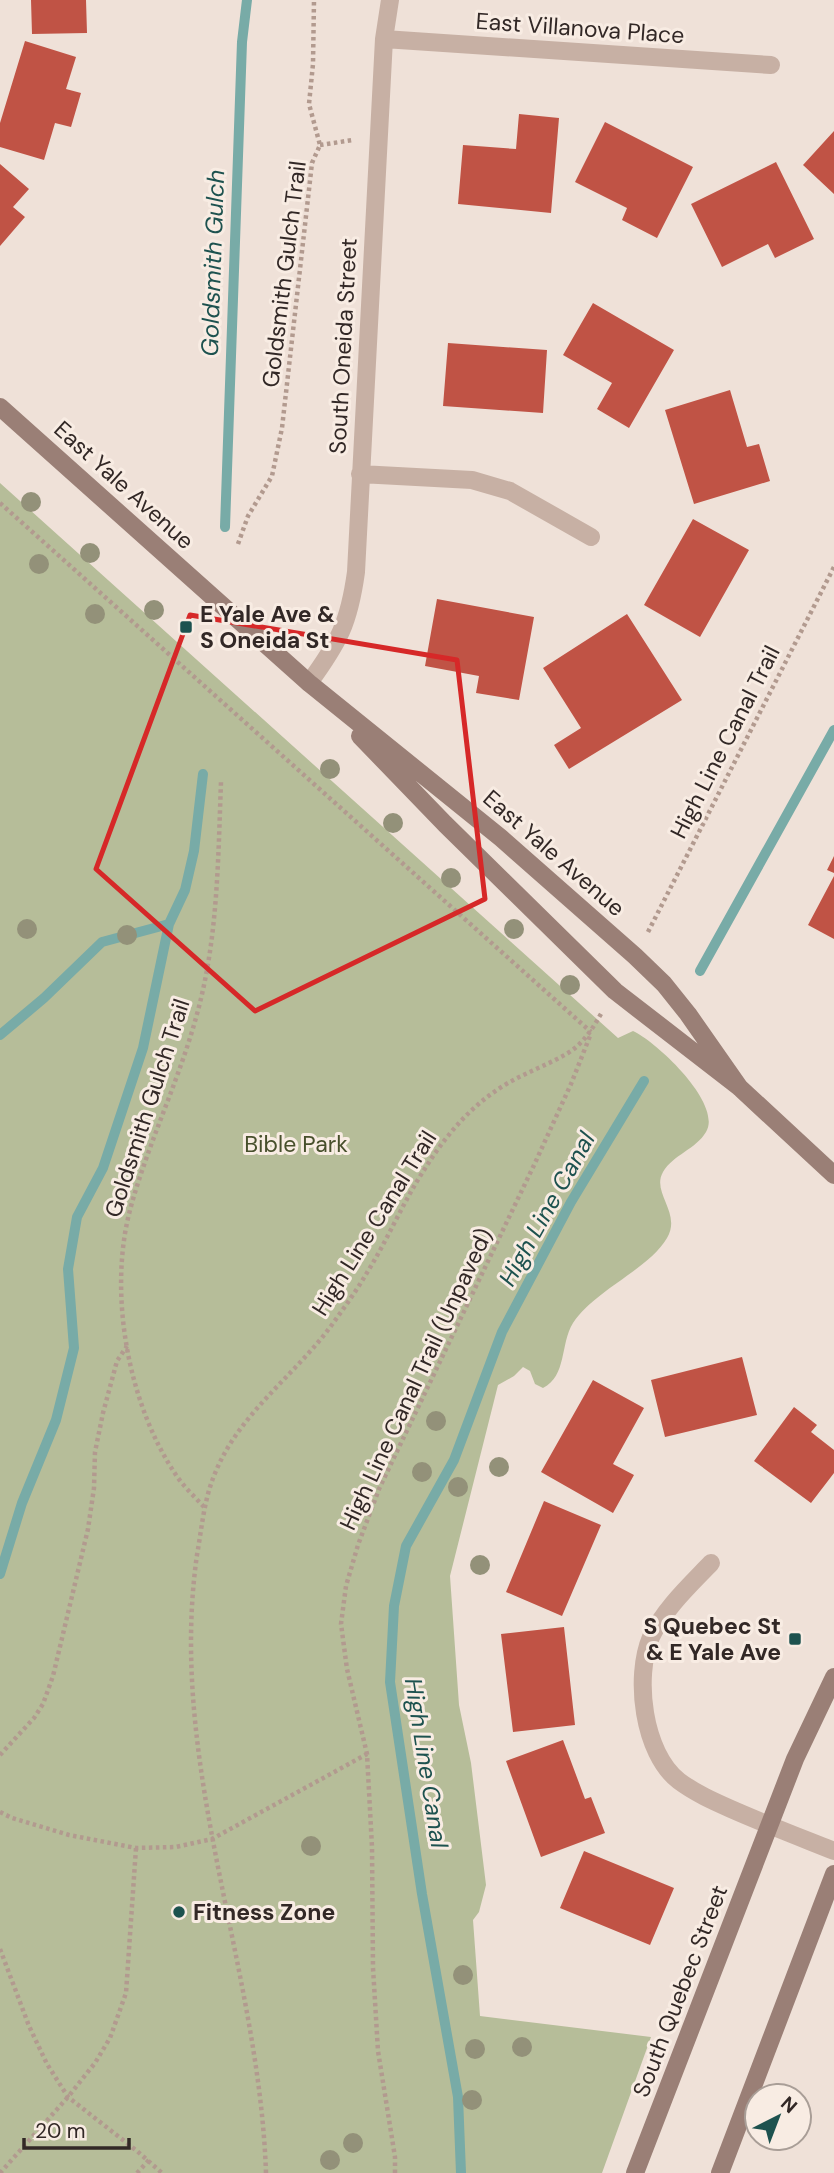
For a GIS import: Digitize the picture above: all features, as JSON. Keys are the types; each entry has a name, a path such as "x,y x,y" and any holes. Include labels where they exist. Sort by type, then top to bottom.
{"main road":[{"name":"East Yale Avenue","path":"0,407 309,683 510,846 635,956 688,1014 739,1087"},
{"name":"East Yale Avenue","path":"309,683 445,824 615,991 739,1087 834,1175"},
{"name":"South Quebec Street","path":"635,2173 795,1759 834,1677"},
{"path":"720,2173 834,1874"}],"street":[{"name":"South Oneida Street","path":"309,683 341,635 352,603 356,572 384,39 390,0"},
{"name":"East Villanova Place","path":"384,39 771,65"},
{"path":"360,474 472,480 510,491 591,537"},
{"path":"711,1563 656,1629 645,1655 646,1715 654,1748 670,1773 707,1799 834,1851"}],"path":[{"name":"Goldsmith Gulch Trail","path":"238,544 248,516 272,476 282,428 312,163 320,145 310,104 314,0"},
{"path":"0,503 591,1031"},
{"name":"High Line Canal Trail","path":"648,933 834,567"},
{"name":"Goldsmith Gulch Trail","path":"204,1508 176,1476 148,1422 132,1371 123,1317 121,1265 130,1212 148,1153 181,1069 198,1013 211,952 218,888 221,782"},
{"name":"High Line Canal Trail","path":"212,1839 198,1751 191,1659 192,1590 204,1508 215,1473 231,1439 329,1329 369,1271 408,1195 437,1149 472,1108 502,1087 570,1052 591,1031"},
{"name":"High Line Canal Trail (Unpaved)","path":"395,2173 395,2157 378,2051 367,1754 347,1669 341,1624 346,1586 379,1489 535,1163 571,1084 591,1031"},
{"path":"0,1755 34,1718 53,1676 88,1530 94,1488 95,1452 103,1413 117,1361 128,1345"},
{"path":"0,1812 69,1835 136,1847 176,1847 212,1839 367,1754"},
{"path":"212,1839 252,2036 265,2127 266,2173"},
{"path":"0,2173 68,2097 95,2063 110,2038 126,1993 136,1847"},
{"path":"0,1949 29,2026 47,2064 68,2097 162,2173"},
{"path":"137,2173 149,2160"}],"highlighted area":[{"path":"190,615 457,660 485,899 255,1011 96,869"}],"green space":[{"name":"Bible Park","path":"0,483 618,1038 633,1031 657,1047 685,1075 705,1106 709,1120 706,1132 667,1166 660,1180 671,1220 667,1238 648,1260 595,1300 573,1323 560,1368 551,1383 543,1388 535,1384 530,1371 523,1367 498,1385 450,1576 459,1705 471,1763 486,1885 479,1912 473,1920 480,2016 651,2037 602,2173 0,2173"}],"building":[{"path":"31,0 86,0 87,33 32,34"},
{"path":"25,41 76,57 66,89 81,93 71,127 55,123 44,160 0,147 0,123"},
{"path":"519,114 559,118 551,213 458,204 463,145 516,149"},
{"path":"605,122 693,167 657,238 622,220 627,208 575,182"},
{"path":"834,131 834,194 803,165"},
{"path":"776,162 814,239 775,258 768,244 722,267 691,204"},
{"path":"0,164 29,189 13,207 25,217 0,246"},
{"path":"593,303 674,350 629,428 597,409 612,383 563,355"},
{"path":"448,343 547,350 543,413 443,406"},
{"path":"730,390 747,447 759,444 770,481 694,504 665,410"},
{"path":"693,519 749,550 700,637 644,605"},
{"path":"437,599 534,617 519,700 476,693 479,676 425,666"},
{"path":"627,614 682,700 569,769 554,745 581,728 543,668"},
{"path":"834,856 834,873 827,870"},
{"path":"834,876 834,939 808,925"},
{"path":"742,1357 757,1415 665,1437 651,1380"},
{"path":"593,1380 644,1408 613,1464 634,1475 613,1513 541,1472"},
{"path":"794,1407 817,1425 811,1432 834,1450 834,1473 811,1503 754,1461"},
{"path":"544,1501 601,1525 562,1616 506,1592"},
{"path":"564,1627 575,1725 513,1732 501,1634"},
{"path":"563,1740 585,1799 591,1797 605,1833 541,1857 506,1761"},
{"path":"584,1851 674,1888 650,1945 560,1908"}],"waterway":[{"name":"Goldsmith Gulch","path":"225,527 242,42 247,0"},
{"name":"High Line Canal","path":"700,971 834,730"},
{"path":"0,1574 22,1503 56,1420 74,1348 68,1269 77,1217 103,1168 143,1048 169,924 185,890 194,851 203,774"},
{"name":"Goldsmith Gulch","path":"0,1035 44,998 102,942 169,924"},
{"name":"High Line Canal","path":"461,2173 458,2097 422,1894 390,1682 394,1606 406,1546 454,1460 502,1332 571,1202 644,1081"}],"place":[{"name":"E Yale Ave & S Oneida St","path":"186,627"},
{"name":"S Quebec St & E Yale Ave","path":"795,1639"},
{"name":"Fitness Zone","path":"179,1912"}]}
